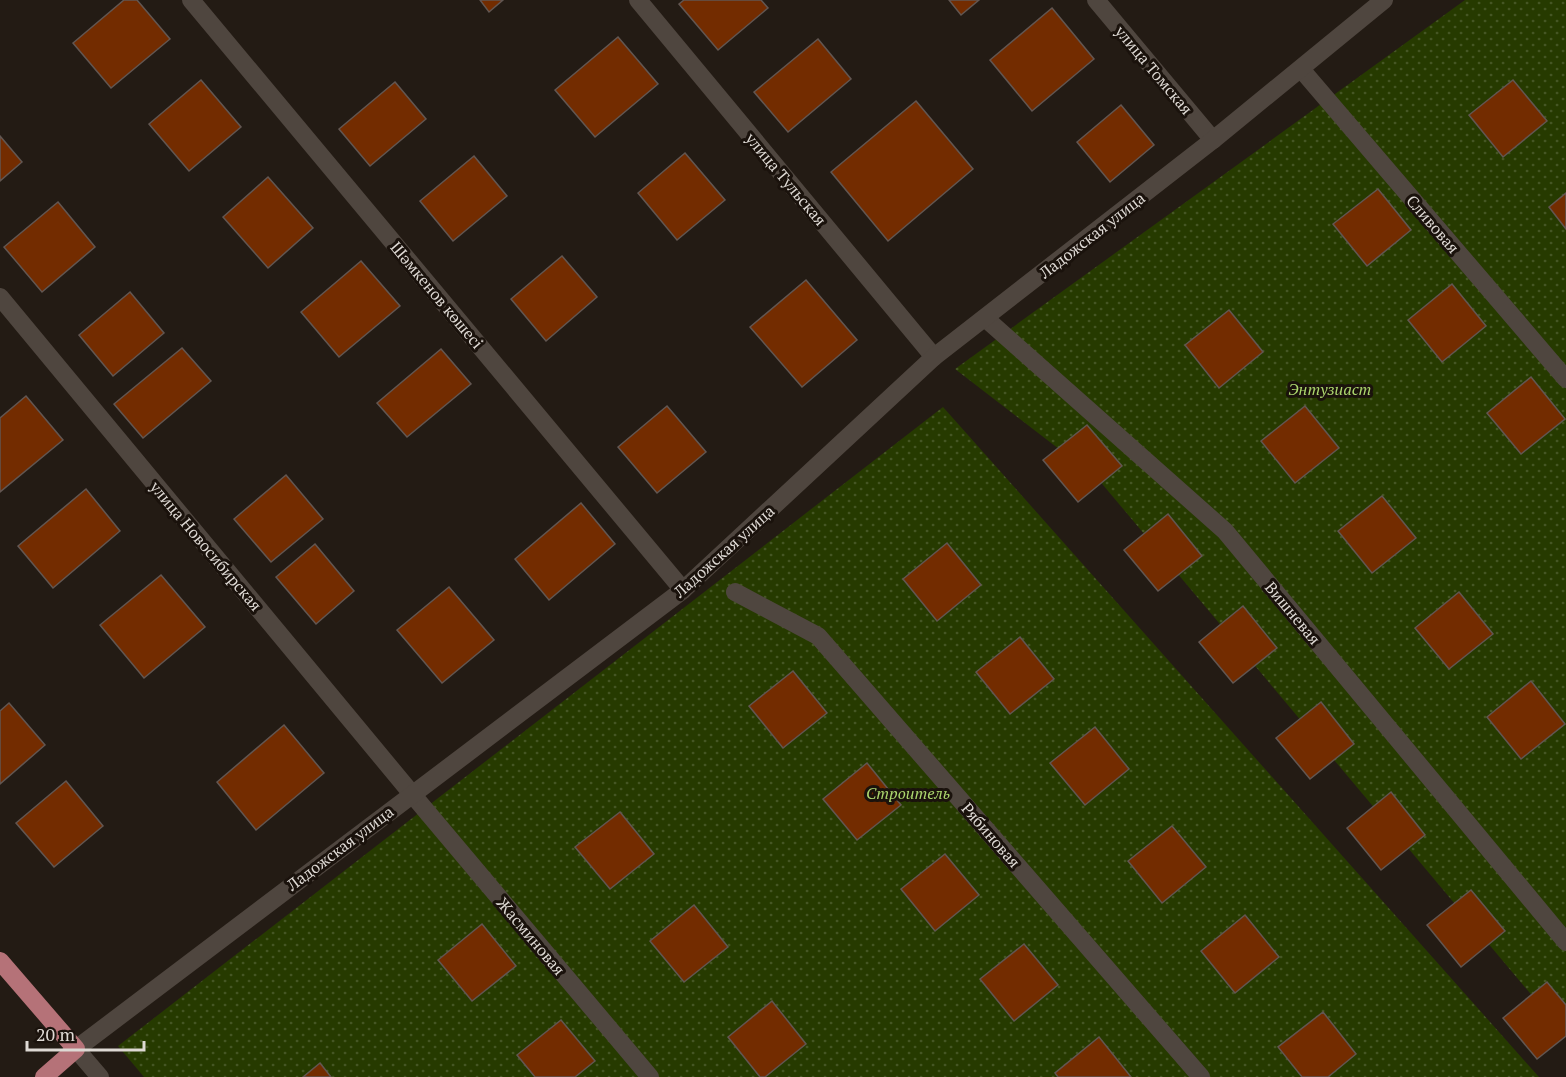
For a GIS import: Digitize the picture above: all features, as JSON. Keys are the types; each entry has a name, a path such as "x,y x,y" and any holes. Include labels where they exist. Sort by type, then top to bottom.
{"main road":[{"path":"0,961 76,1050"},
{"name":"Ладожская улица","path":"44,1077 76,1050"}],"street":[{"name":"Шәмкенов көшесі","path":"190,0 683,590"},
{"name":"улица Тульская","path":"638,0 934,357"},
{"name":"улица Томская","path":"1096,0 1213,140"},
{"name":"Ладожская улица","path":"76,1050 683,590 934,357 1213,140 1384,0"},
{"name":"Сливовая","path":"1301,69 1566,379"},
{"name":"улица Новосибирская","path":"0,297 412,794"},
{"name":"Вишневая","path":"985,318 1225,531 1566,942"},
{"name":"Рябиновая","path":"735,592 818,636 1202,1077"},
{"name":"Жасминовая","path":"412,794 650,1077"},
{"path":"76,1050 100,1077"}],"green space":[{"name":"Энтузиаст","path":"1465,0 1566,0 1566,1036 1098,479 955,369"},
{"name":"Строитель","path":"943,407 1539,1077 144,1077 118,1046"}],"building":[{"path":"124,0 137,0 170,39 111,88 73,43"},
{"path":"480,0 503,0 489,12"},
{"path":"684,0 761,0 768,8 718,50 679,4"},
{"path":"949,0 979,0 961,15"},
{"path":"1052,8 1094,59 1032,111 990,60"},
{"path":"618,37 658,84 595,137 555,90"},
{"path":"818,39 851,79 788,132 754,92"},
{"path":"201,80 241,127 189,171 149,124"},
{"path":"1513,80 1547,121 1503,157 1469,115"},
{"path":"395,82 426,119 370,166 339,129"},
{"path":"916,101 973,169 888,241 831,172"},
{"path":"1121,105 1154,145 1110,182 1077,142"},
{"path":"0,136 22,162 0,181"},
{"path":"685,153 725,200 677,240 638,193"},
{"path":"474,156 507,196 453,241 420,201"},
{"path":"268,177 313,228 268,268 223,217"},
{"path":"1378,189 1411,230 1367,266 1333,224"},
{"path":"1566,193 1566,229 1549,207"},
{"path":"58,202 95,247 42,292 4,247"},
{"path":"562,256 597,297 546,341 511,299"},
{"path":"361,261 400,306 339,357 301,312"},
{"path":"806,280 857,340 802,387 750,327"},
{"path":"1452,284 1486,326 1442,362 1408,320"},
{"path":"130,292 164,333 113,376 79,335"},
{"path":"1229,310 1263,352 1219,388 1185,345"},
{"path":"182,348 211,381 143,438 114,404"},
{"path":"441,349 471,384 407,437 377,403"},
{"path":"1531,377 1565,419 1521,454 1487,413"},
{"path":"26,396 63,440 0,492 0,418"},
{"path":"667,406 706,452 657,493 618,447"},
{"path":"1305,406 1339,448 1295,483 1261,441"},
{"path":"1087,425 1122,466 1078,502 1043,460"},
{"path":"286,475 323,519 271,562 234,519"},
{"path":"86,489 120,531 53,588 18,546"},
{"path":"1382,496 1416,538 1372,573 1338,531"},
{"path":"581,503 615,544 549,600 515,559"},
{"path":"1168,514 1202,556 1158,591 1124,550"},
{"path":"947,543 981,585 937,621 903,579"},
{"path":"315,544 354,591 316,624 276,577"},
{"path":"161,575 205,627 144,678 100,625"},
{"path":"449,587 494,640 442,683 397,630"},
{"path":"1459,592 1493,634 1449,669 1415,628"},
{"path":"1243,606 1277,648 1233,683 1199,642"},
{"path":"1020,637 1054,679 1010,714 976,672"},
{"path":"793,671 827,713 783,748 749,706"},
{"path":"1531,681 1565,724 1521,759 1487,717"},
{"path":"1321,702 1354,744 1310,779 1276,738"},
{"path":"9,703 45,745 0,784 0,711"},
{"path":"284,725 324,773 256,830 217,782"},
{"path":"1095,727 1129,769 1085,805 1050,763"},
{"path":"867,763 901,805 857,840 823,799"},
{"path":"66,781 103,826 54,867 16,823"},
{"path":"1391,792 1425,835 1381,870 1347,828"},
{"path":"620,812 654,854 610,889 575,847"},
{"path":"1172,826 1206,867 1162,903 1128,861"},
{"path":"945,854 979,895 935,931 901,889"},
{"path":"1471,890 1505,931 1461,967 1427,925"},
{"path":"694,905 728,947 684,982 650,941"},
{"path":"1245,915 1279,957 1235,993 1201,951"},
{"path":"482,924 516,966 472,1001 438,960"},
{"path":"1024,944 1058,985 1014,1021 980,979"},
{"path":"1547,982 1566,1005 1566,1036 1537,1059 1503,1018"},
{"path":"772,1001 806,1044 765,1077 760,1077 728,1037"},
{"path":"1323,1012 1356,1054 1328,1077 1302,1077 1278,1047"},
{"path":"561,1020 595,1061 575,1077 535,1077 517,1055"},
{"path":"1099,1037 1131,1077 1058,1077 1055,1073"},
{"path":"320,1063 331,1077 303,1077"}]}
